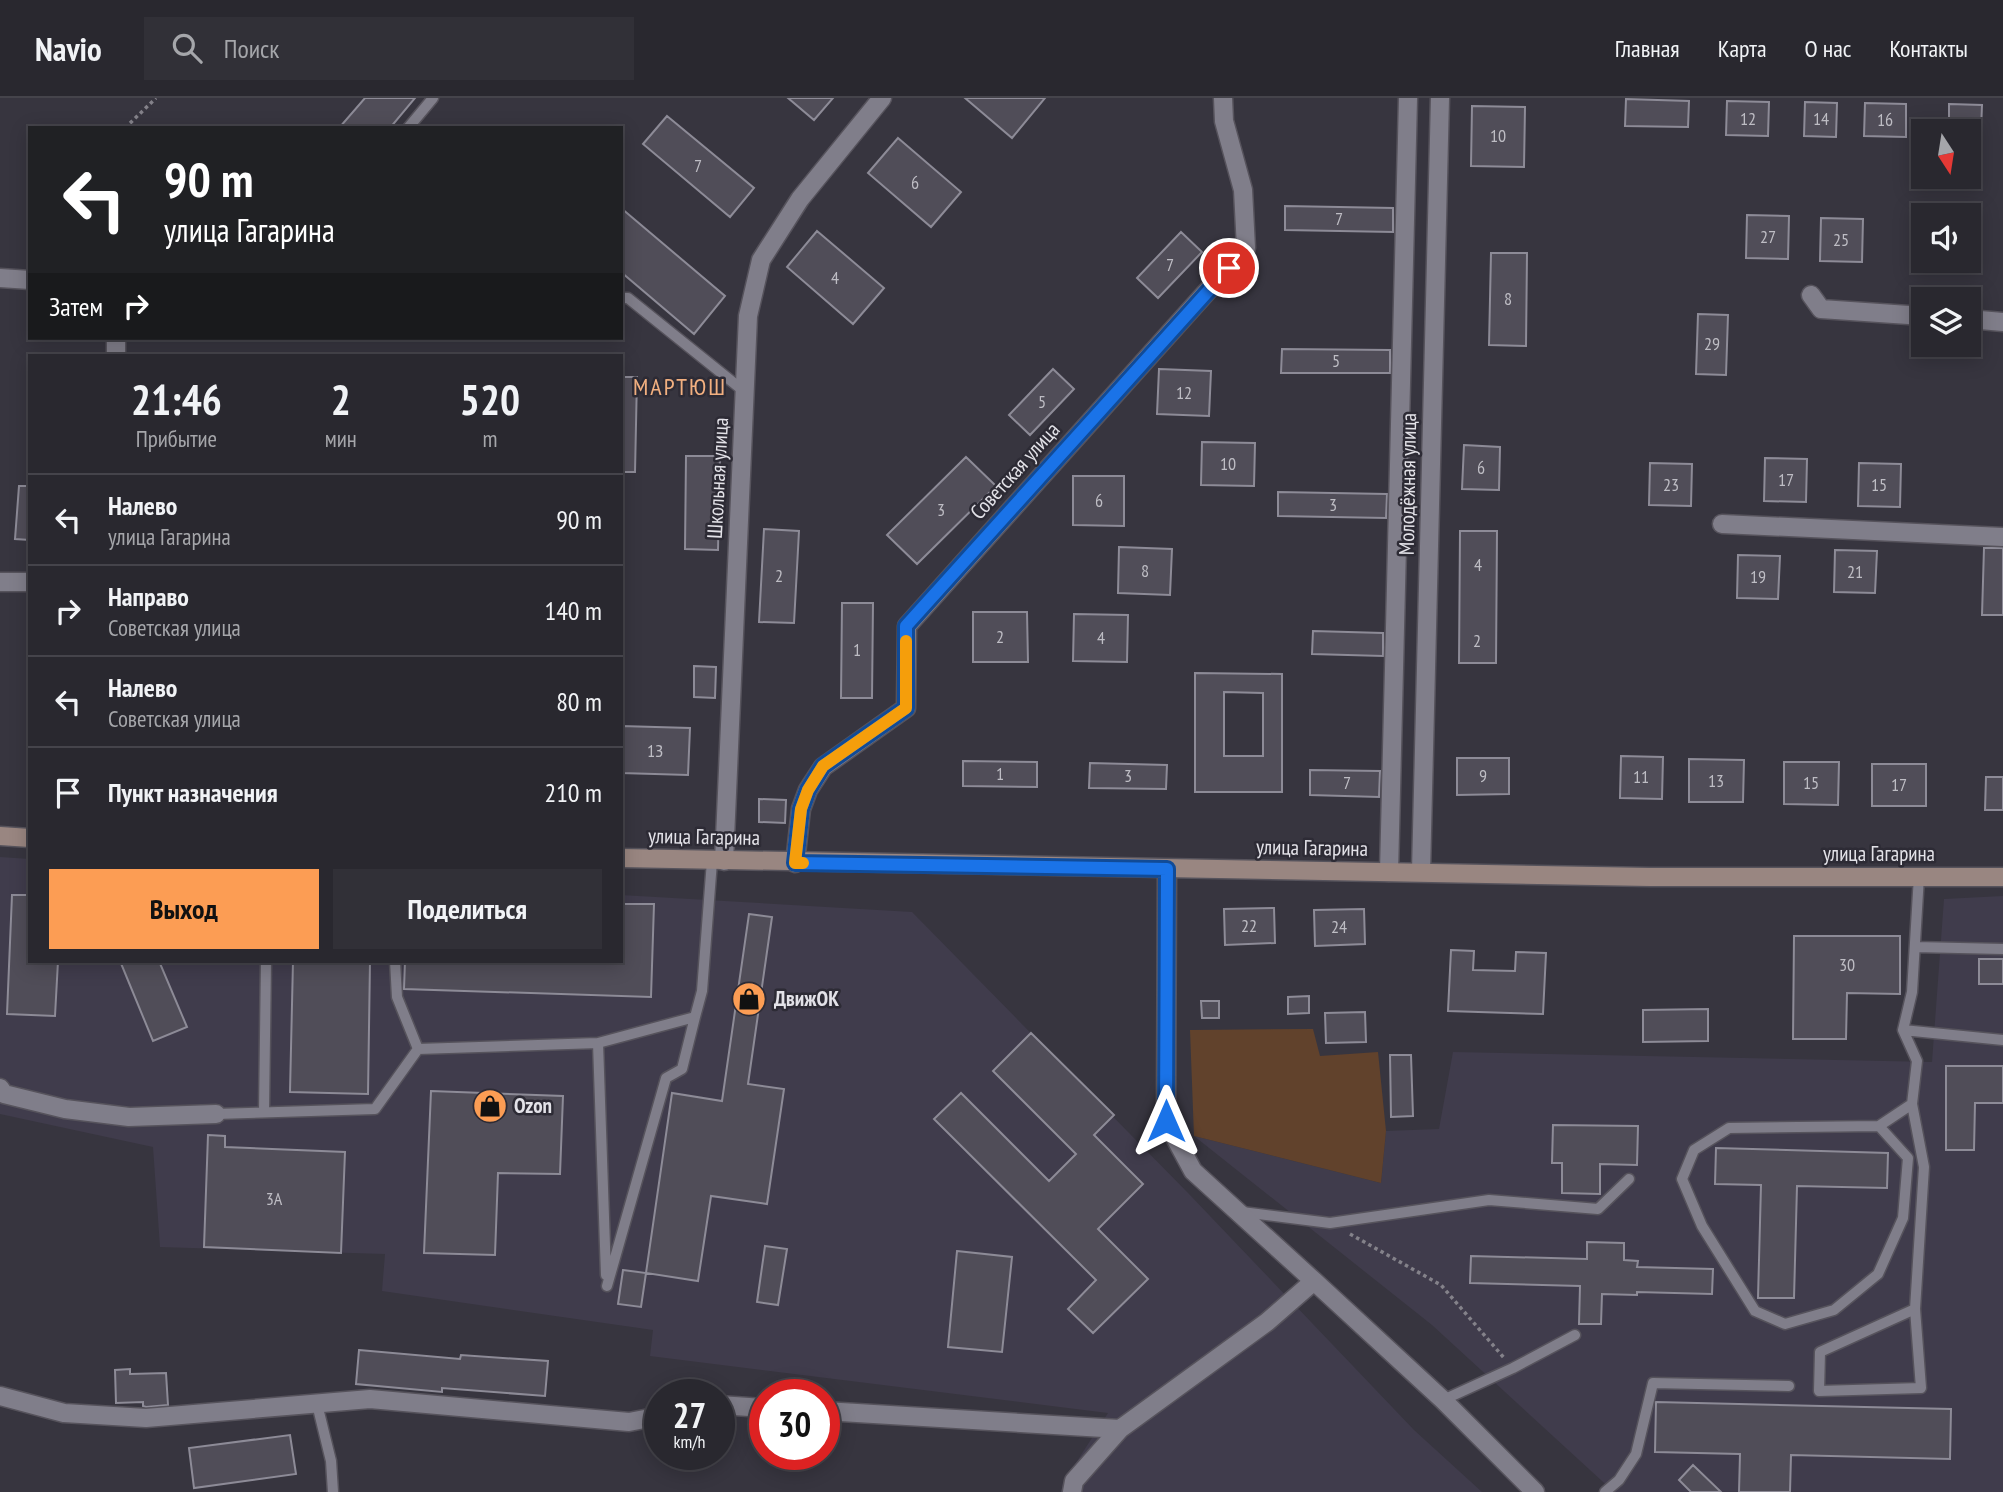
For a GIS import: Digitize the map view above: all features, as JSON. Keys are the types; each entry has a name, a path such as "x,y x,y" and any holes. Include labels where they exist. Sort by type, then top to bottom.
{"main road":[{"path":"0,836 28,838"},
{"name":"улица Гагарина","path":"623,858 1650,877 2003,877"}],"street":[{"name":"Школьная улица","path":"718,861 748,316 761,260 800,199 882,98"},
{"name":"Советская улица","path":"795,863 801,809 808,790 823,766 906,708 906,626 1247,248 1243,190 1224,121 1223,98"},
{"name":"Молодёжная улица","path":"1389,872 1408,98"},
{"name":"Молодёжная улица","path":"1420,872 1440,98"},
{"path":"0,278 28,280"},
{"path":"1811,295 1821,309 1911,315"},
{"path":"1981,320 2003,322"},
{"path":"1722,524 2003,537"},
{"path":"0,582 28,582"},
{"path":"1167,869 1166,1121 1193,1171 1443,1400 1535,1492"},
{"path":"0,1088 4,1094 65,1109 103,1114 129,1117 216,1114"},
{"path":"1072,1492 1074,1481 1120,1429 1267,1322 1314,1281"},
{"path":"0,1396 64,1413 146,1418 370,1399 629,1422 644,1419"},
{"path":"840,1412 1120,1429"}],"lane":[{"path":"410,126 433,98"},
{"path":"623,298 628,298 745,392"},
{"path":"598,1043 607,1286 666,1078 682,1069 702,991 718,861"},
{"path":"1915,1309 1820,1352 1819,1391 1921,1388 1915,1309 1924,1167 1912,1104 1917,1061 1903,1030 1912,992 1919,876"},
{"path":"1915,947 2003,949"},
{"path":"264,1112 266,963"},
{"path":"395,963 397,997 418,1049"},
{"path":"418,1049 598,1043 695,1017"},
{"path":"1903,1030 2003,1040"},
{"path":"216,1114 375,1109 418,1049"},
{"path":"1879,1126 1908,1158 1903,1217 1878,1274 1834,1310 1785,1324 1755,1311 1702,1226 1682,1179 1694,1150 1729,1128 1879,1126 1912,1104"},
{"path":"1238,1212 1330,1223 1489,1200 1598,1209 1629,1179"},
{"path":"1443,1400 1513,1368 1575,1335"},
{"path":"1605,1492 1619,1480 1636,1454 1653,1382 1789,1386"},
{"path":"317,1404 331,1461 333,1492"}],"path":[{"path":"127,126 156,98"},
{"path":"1330,1223 1441,1285 1513,1368"}],"shaded area":[{"path":"0,857 28,859 28,963 623,963 623,895 912,912 1189,1194 1414,1430 1482,1492 1061,1492 1063,1483 1108,1413 650,1356 653,1330 382,1291 385,1254 160,1247 153,1147 0,1114"},
{"path":"2003,896 2003,1492 1614,1492 1432,1325 1194,1136 1381,1183 1386,1131 1439,1129 1453,1052 1932,1062 1944,899"},
{"path":"1313,1029 1320,1056 1378,1052 1386,1131 1381,1183 1194,1136 1190,1030"}],"building":[{"path":"365,98 415,98 392,126 341,126"},
{"path":"788,98 833,98 814,120"},
{"path":"965,98 1045,98 1012,138"},
{"path":"1626,99 1689,101 1688,127 1625,126"},
{"path":"1727,101 1769,102 1768,136 1726,135"},
{"path":"1805,102 1837,103 1836,137 1804,136"},
{"path":"1865,103 1906,104 1906,137 1864,136"},
{"path":"1949,104 1982,105 1981,131 1981,119 1949,119"},
{"path":"1472,106 1525,107 1524,167 1471,166"},
{"path":"667,116 754,188 730,217 643,144"},
{"path":"898,138 961,192 931,227 868,173"},
{"path":"1285,206 1393,208 1393,232 1285,230"},
{"path":"623,210 725,296 694,334 623,274"},
{"path":"1747,215 1789,216 1788,259 1746,258"},
{"path":"1821,218 1863,219 1862,262 1820,261"},
{"path":"817,231 884,288 853,324 787,267"},
{"path":"1181,232 1202,252 1158,298 1137,278"},
{"path":"1491,253 1527,253 1526,346 1489,345"},
{"path":"1698,314 1728,315 1726,375 1696,374"},
{"path":"1282,349 1390,350 1390,373 1281,373"},
{"path":"1053,369 1074,389 1030,435 1009,415"},
{"path":"1159,369 1211,371 1209,416 1157,414"},
{"path":"623,377 637,377 635,472 623,472"},
{"path":"1202,442 1255,443 1254,486 1201,485"},
{"path":"1464,445 1500,447 1499,490 1462,489"},
{"path":"686,456 720,456 718,550 685,549"},
{"path":"966,457 996,486 917,564 887,535"},
{"path":"1765,458 1807,459 1806,502 1764,501"},
{"path":"1650,463 1692,464 1691,506 1649,505"},
{"path":"1859,463 1901,464 1900,507 1858,506"},
{"path":"1073,476 1124,476 1124,526 1073,525"},
{"path":"19,486 28,486 28,540 15,539"},
{"path":"1278,492 1387,494 1386,518 1278,516"},
{"path":"764,529 799,531 794,623 759,622"},
{"path":"1460,531 1497,531 1496,663 1459,663"},
{"path":"1119,547 1172,549 1170,595 1118,593"},
{"path":"1984,548 2003,548 2003,615 1982,615"},
{"path":"1835,550 1877,551 1875,593 1834,592"},
{"path":"1738,555 1780,556 1778,599 1737,598"},
{"path":"842,603 873,603 872,698 841,698"},
{"path":"973,612 1027,612 1028,662 973,662"},
{"path":"1074,614 1128,615 1127,662 1073,661"},
{"path":"1313,631 1383,633 1383,656 1312,654"},
{"path":"694,666 716,667 715,698 694,697"},
{"path":"1195,673 1282,674 1282,792 1195,792","holes":["1224,692 1263,693 1263,756 1224,756"]},
{"path":"623,726 690,728 688,775 623,773"},
{"path":"1621,756 1663,757 1662,799 1620,798"},
{"path":"1457,758 1509,758 1509,794 1457,795"},
{"path":"1689,759 1744,760 1743,802 1689,802"},
{"path":"963,761 1037,762 1037,787 963,786"},
{"path":"1784,762 1839,762 1838,805 1784,804"},
{"path":"1090,763 1167,765 1166,789 1089,788"},
{"path":"1872,764 1926,764 1926,806 1872,806"},
{"path":"1310,770 1380,771 1379,797 1310,795"},
{"path":"1986,777 2003,777 2003,810 1985,810"},
{"path":"759,799 786,800 785,823 759,822"},
{"path":"12,895 28,895 28,963 58,963 55,1016 7,1014"},
{"path":"623,904 654,904 651,997 404,989 405,963 623,963"},
{"path":"1274,908 1275,943 1225,945 1224,909"},
{"path":"1364,909 1365,944 1315,946 1314,910"},
{"path":"749,914 772,917 748,1084 784,1089 767,1204 711,1196 698,1281 646,1273 672,1093 722,1101"},
{"path":"1794,936 1900,936 1900,994 1847,993 1846,1039 1793,1039"},
{"path":"1451,950 1474,951 1473,970 1515,971 1516,952 1546,953 1543,1014 1448,1011"},
{"path":"1979,959 2003,959 2003,984 1979,984"},
{"path":"121,963 160,963 187,1027 153,1041"},
{"path":"293,963 370,963 368,1094 290,1092"},
{"path":"1309,996 1309,1013 1288,1014 1288,997"},
{"path":"1201,1001 1219,1001 1219,1018 1202,1018"},
{"path":"1708,1009 1708,1041 1643,1042 1643,1010"},
{"path":"1365,1012 1366,1042 1326,1043 1325,1013"},
{"path":"1031,1033 1114,1115 1094,1135 1143,1184 1098,1229 1148,1279 1093,1333 1068,1309 1096,1280 934,1119 961,1093 1049,1181 1076,1154 993,1071"},
{"path":"1390,1055 1411,1055 1413,1116 1391,1117"},
{"path":"1946,1066 2003,1066 2003,1103 1975,1103 1974,1150 1946,1150"},
{"path":"431,1091 563,1096 560,1174 498,1173 495,1255 424,1253"},
{"path":"1553,1125 1638,1126 1637,1165 1600,1164 1600,1194 1562,1193 1562,1163 1552,1163"},
{"path":"208,1135 225,1136 225,1147 345,1152 341,1253 204,1247"},
{"path":"1716,1148 1888,1153 1887,1188 1797,1186 1794,1298 1758,1298 1761,1185 1715,1184"},
{"path":"1587,1242 1624,1243 1624,1260 1638,1261 1637,1267 1713,1269 1712,1294 1602,1294 1601,1324 1579,1324 1580,1286 1470,1283 1471,1256 1587,1259"},
{"path":"765,1246 787,1249 778,1305 757,1302"},
{"path":"957,1251 1012,1257 1002,1352 948,1347"},
{"path":"623,1270 646,1273 641,1307 618,1304"},
{"path":"359,1350 460,1359 461,1355 548,1361 545,1396 442,1388 442,1392 356,1384"},
{"path":"130,1369 130,1374 166,1373 168,1405 146,1407 143,1402 116,1403 115,1370"},
{"path":"1656,1402 1951,1409 1950,1459 1791,1455 1790,1492 1739,1492 1740,1454 1655,1452"},
{"path":"290,1435 296,1474 194,1488 189,1448"},
{"path":"1693,1465 1721,1492 1691,1492 1679,1480"}],"slow traffic":[{"path":"803,863 795,863 801,809 808,790 823,766 906,708 906,641"}],"place":[{"name":"ДвижОК","path":"749,999"},
{"name":"Ozon","path":"490,1106"}],"district":[{"name":"МАРТЮШ","path":"680,387"}],"route":[{"path":"1166,1121 1167,869 795,863 801,809 808,790 823,766 906,708 906,626 1229,268"}]}
